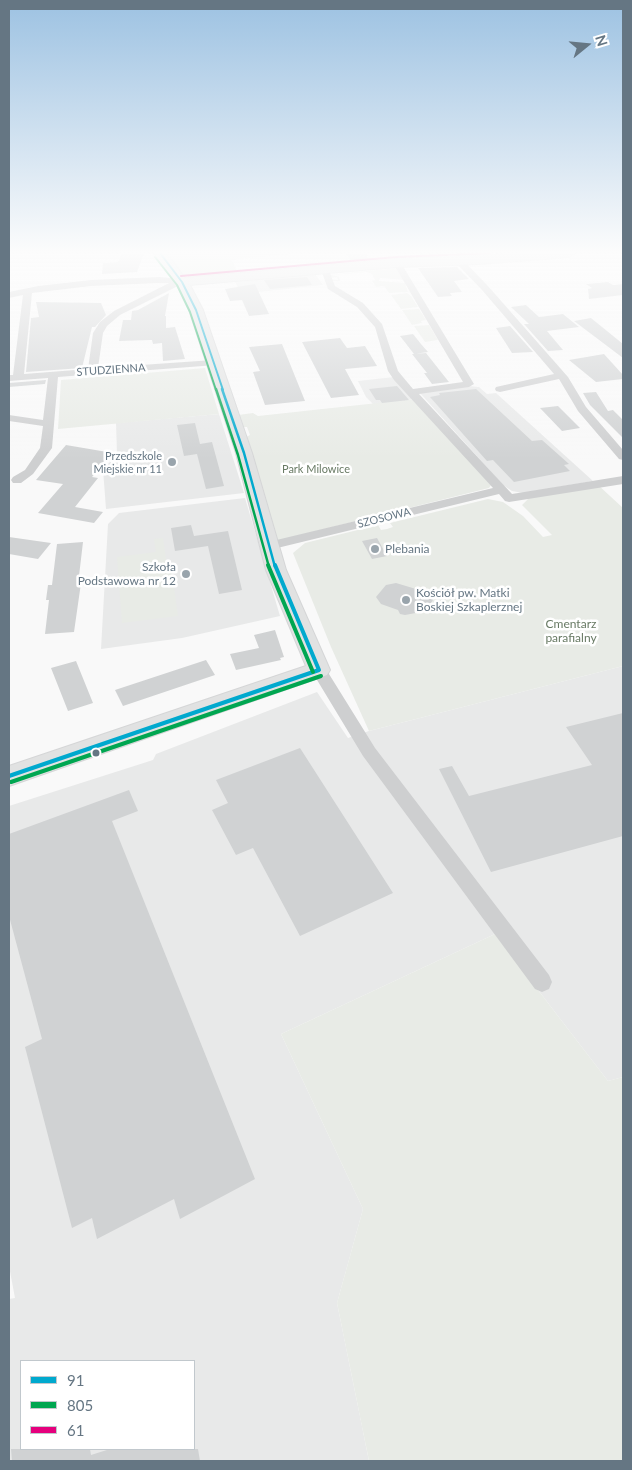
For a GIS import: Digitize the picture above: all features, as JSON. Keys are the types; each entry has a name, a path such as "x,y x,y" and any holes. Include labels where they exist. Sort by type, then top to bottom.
{"street":[{"path":"13,378 26,322"},
{"path":"94,372 98,333 106,322"},
{"path":"200,322 244,453 268,546 284,591 319,670 369,752 542,982"},
{"path":"375,322 379,326 393,371 509,498 623,480"},
{"path":"411,392 470,384 433,322"},
{"path":"515,322 563,378 582,408 623,457"},
{"name":"STUDZIENNA","path":"13,378 213,363"},
{"path":"17,480 29,472 44,453 49,424 53,375"},
{"path":"500,389 563,378"},
{"path":"9,418 49,424"},
{"name":"SZOSOWA","path":"268,546 500,490"},
{"path":"9,776 319,670"}],"shaded area":[{"path":"394,377 414,399 374,405 366,397 358,381"},
{"path":"469,386 479,387 487,394 496,393 593,481 523,493 512,491 503,485 420,393"},
{"name":"Przedszkole Miejskie nr 11","path":"219,414 244,493 106,509 103,469 117,455 116,423"},
{"name":"Szkoła Podstawowa nr 12","path":"245,498 280,616 182,638 101,649 108,524 119,513"},
{"path":"623,666 623,1077 608,1081 495,934 281,1034 363,1209 337,1303 369,1461 9,1461 9,1299 15,1298 9,1266 9,806 153,760 156,754 317,692 348,738"}],"green space":[{"path":"410,322 422,323 412,325"},
{"path":"429,325 438,340 425,342 414,326"},
{"path":"205,368 219,414 58,429 61,380"},
{"name":"Park Milowice","path":"414,399 491,485 489,488 276,541 244,438 250,435 247,427 240,427 238,415 253,413 258,416"},
{"name":"Cmentarz parafialny","path":"597,484 623,508 623,666 369,731 331,647 293,553 305,543 378,525 381,530 387,529 393,527 390,523 488,499 503,502 523,516 543,537 552,535 522,505 531,496"},
{"path":"163,538 167,566 171,566 178,616 122,623 117,557 156,552 154,539"},
{"path":"495,934 608,1081 623,1077 623,1461 369,1461 337,1303 363,1209 281,1034"}],"building":[{"path":"31,322 100,322 95,327 92,327 82,368 26,372"},
{"path":"123,322 166,322 166,328 175,327 185,359 163,361 162,343 153,344 152,340 119,341"},
{"path":"526,322 572,322 579,327 547,331 563,350 548,351 524,324 529,324"},
{"path":"575,322 595,322 623,344 623,358"},
{"path":"510,326 533,352 512,353 496,328"},
{"path":"413,334 428,352 414,354 400,336"},
{"path":"340,338 347,348 365,346 377,366 345,369 359,395 331,398 302,342"},
{"path":"282,344 305,401 265,405 253,372 260,371 249,347"},
{"path":"426,353 449,382 432,384 424,373 427,373 412,354"},
{"path":"604,354 623,375 623,379 596,382 569,360"},
{"path":"46,380 45,384 9,387 9,383"},
{"path":"397,386 409,400 382,403 380,400 376,400 369,389"},
{"path":"476,389 532,441 542,440 569,464 564,465 570,471 514,482 493,460 487,461 430,397 440,395 439,393"},
{"path":"596,392 608,411 613,410 623,420 623,438 590,405 583,393"},
{"path":"558,406 580,428 562,431 540,408"},
{"path":"195,423 200,444 212,442 224,486 206,489 197,454 184,456 177,425"},
{"path":"66,445 113,453 92,477 98,478 75,507 103,512 94,523 38,513 63,484 36,480"},
{"path":"191,525 194,536 228,531 242,590 219,594 208,546 175,551 171,528"},
{"path":"9,537 51,543 38,559 9,554"},
{"name":"Plebania","path":"377,538 387,556 372,559 362,541"},
{"path":"83,542 79,576 82,576 74,632 45,634 49,600 46,600 48,585 52,585 57,544"},
{"name":"Kościół pw. Matki Boskiej Szkaplerznej","path":"396,583 436,595 426,611 405,615 400,614 398,610 381,604 376,597 386,585"},
{"path":"275,630 284,657 280,658 281,660 236,670 230,654 259,648 254,635"},
{"path":"206,660 215,675 123,706 115,690"},
{"path":"76,661 93,703 68,711 51,668"},
{"path":"623,713 623,836 491,872 439,769 452,766 469,796 592,765 566,727"},
{"path":"300,748 393,893 300,936 253,848 236,855 212,810 228,803 216,780"},
{"path":"129,790 138,811 112,821 255,1179 180,1219 174,1199 97,1239 92,1218 72,1228 25,1047 42,1039 9,916 9,834"},
{"path":"11,1449 90,1450 91,1455 107,1450 198,1449 200,1461 12,1461"}],"transit line":[{"name":"805","path":"193,322 238,455 270,572 313,672"},
{"name":"91","path":"200,322 244,453 276,570 319,670"},
{"name":"91","path":"9,776 319,670"},
{"name":"805","path":"11,782 321,676"}],"place":[{"name":"Przedszkole Miejskie nr 11","path":"172,462"},
{"name":"Plebania","path":"375,549"},
{"name":"Szkoła Podstawowa nr 12","path":"186,574"},
{"name":"Kościół pw. Matki Boskiej Szkaplerznej","path":"406,600"}]}
